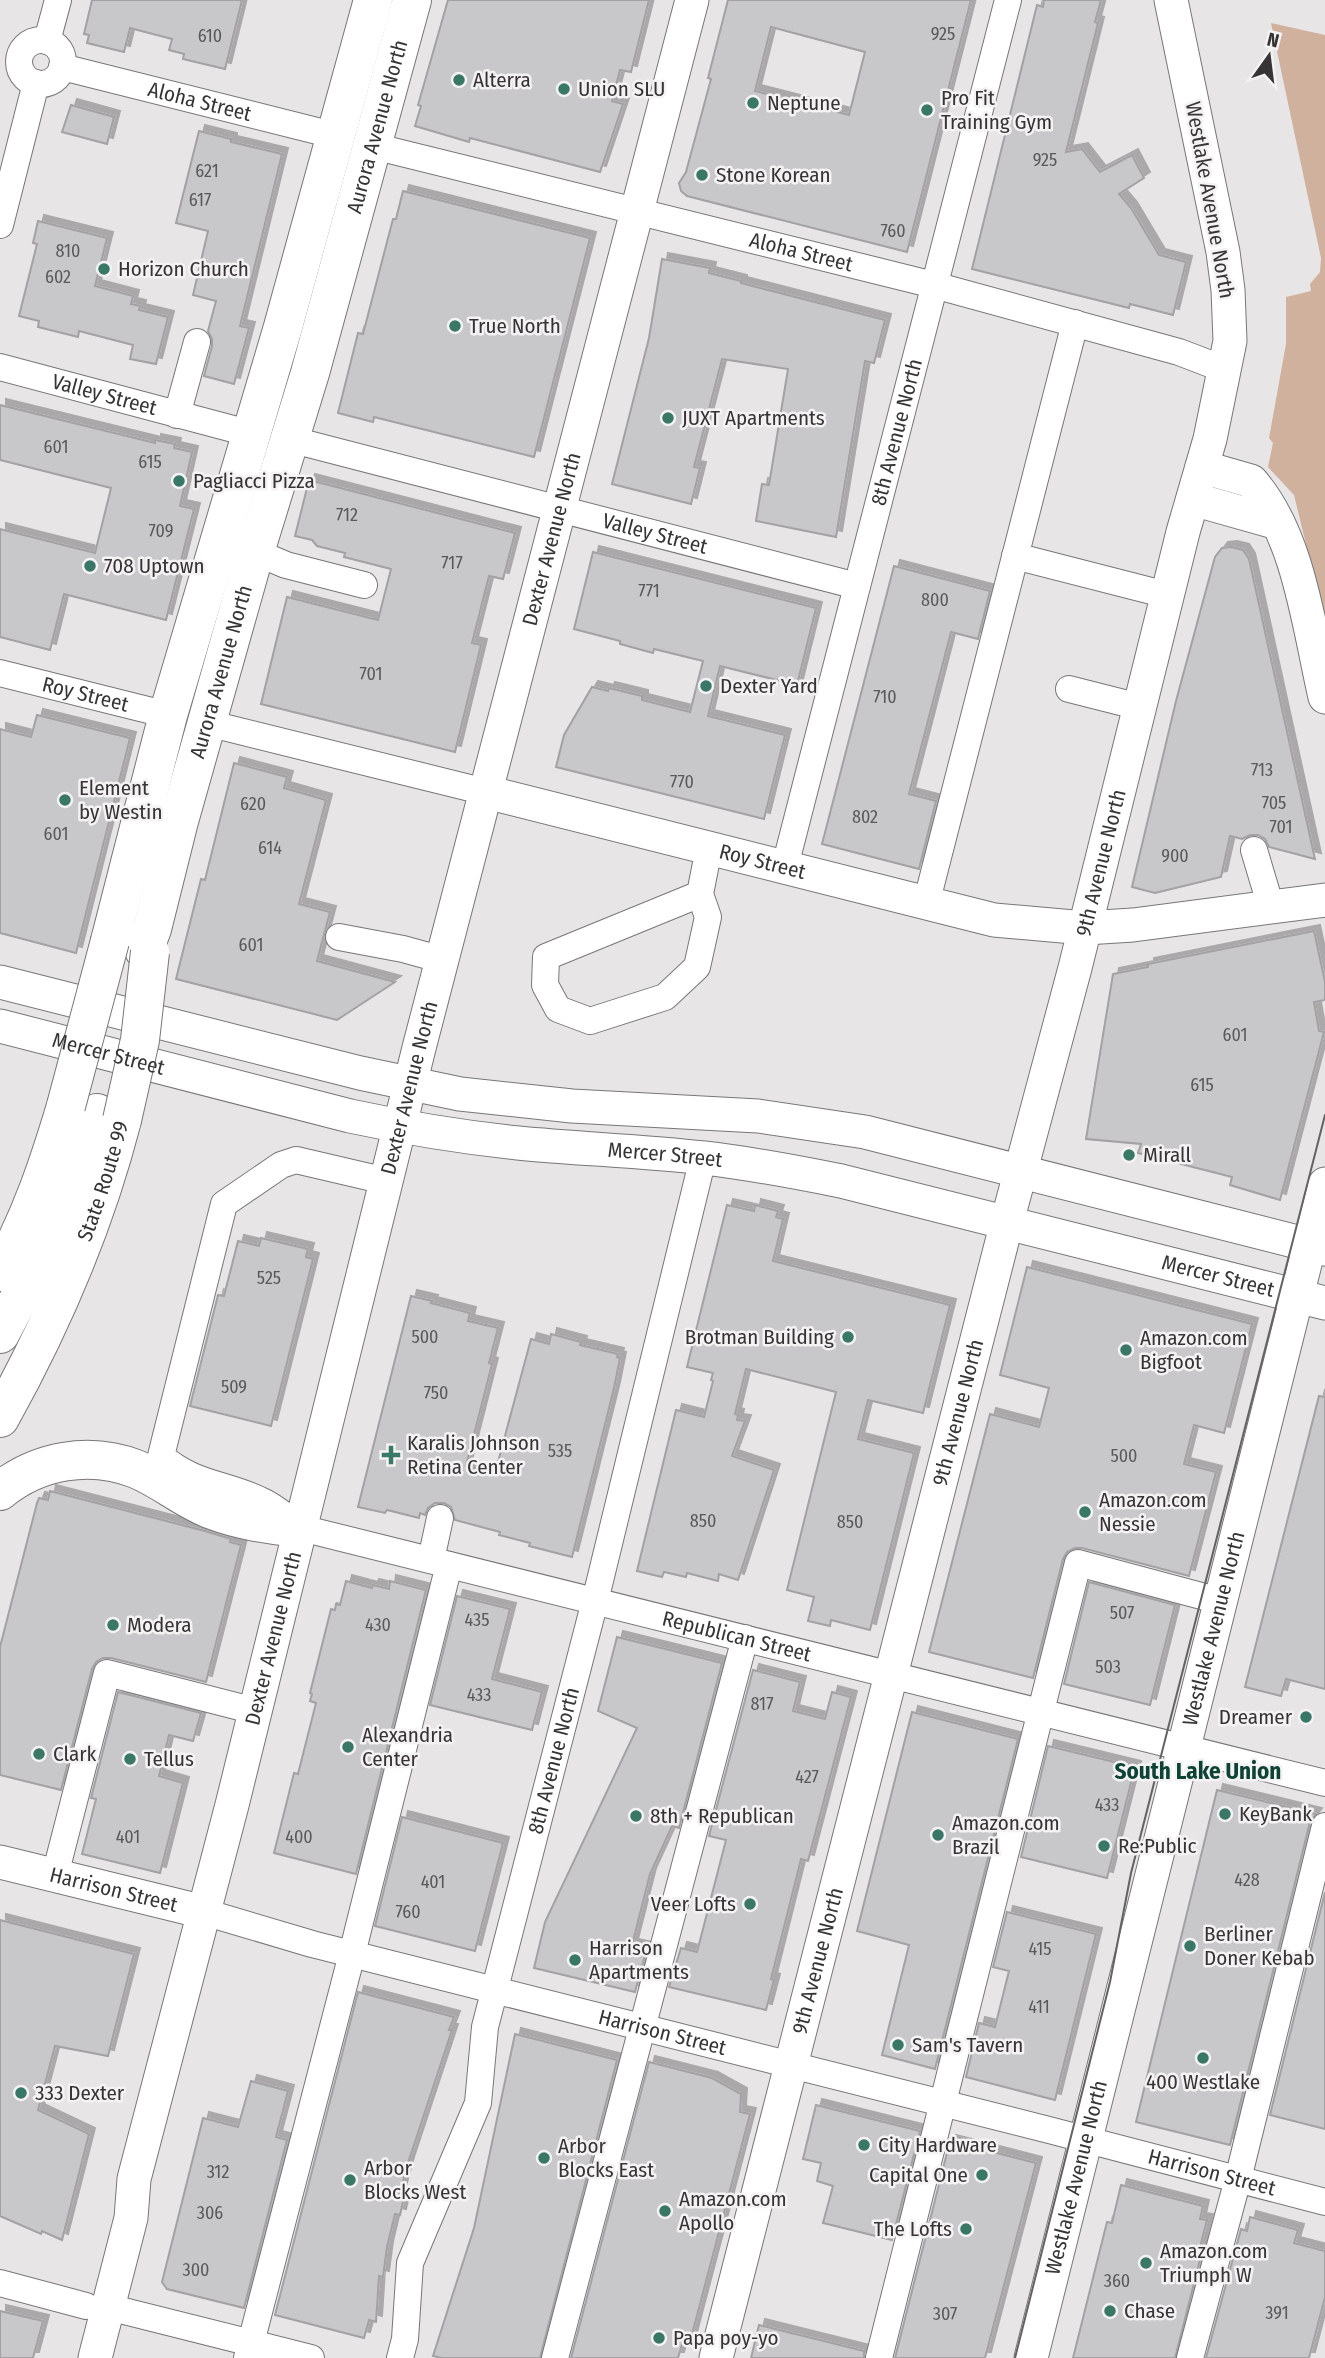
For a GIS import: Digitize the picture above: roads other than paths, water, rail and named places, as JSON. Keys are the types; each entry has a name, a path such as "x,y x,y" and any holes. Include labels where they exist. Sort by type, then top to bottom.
{"highway":[{"name":"Aurora Avenue North","path":"85,1028 139,943 169,715 252,434 373,0"},
{"name":"Aurora Avenue North","path":"0,1272 39,1188 85,1110 206,723 373,146 412,0"},
{"name":"State Route 99","path":"0,1418 44,1335 69,1279 99,1199 85,1110 85,1028"},
{"name":"Aurora Avenue North","path":"0,1334 51,1233 82,1157 85,1110"},
{"name":"State Route 99","path":"0,1213 85,1110"},
{"path":"0,1491 28,1472 49,1465 70,1460 114,1462 136,1469 209,1509 239,1519 301,1528"}],"main road":[{"name":"Dexter Avenue North","path":"95,2358 97,2307 110,2213 134,2179 255,1711 410,1084 692,0"},
{"name":"Westlake Avenue North","path":"1171,0 1223,252 1228,290 1230,341 1226,370 1202,467"},
{"name":"9th Avenue North","path":"716,2358 1085,928 1183,532 1202,467"},
{"path":"1202,467 1251,481 1278,523 1297,575 1325,697"},
{"path":"1194,499 1278,523"},
{"name":"Roy Street","path":"486,792 994,920 1085,928 1133,925 1325,900"},
{"name":"Mercer Street","path":"0,982 360,1073 471,1095 572,1107 722,1113 794,1120 877,1134 1317,1247"},
{"name":"Mercer Street","path":"1,1028 400,1127 519,1143 703,1158 779,1168 841,1181 1311,1299"},
{"name":"Westlake Avenue North","path":"1031,2358 1220,1601 1311,1299 1325,1184"},
{"name":"Harrison Street","path":"0,1862 204,1912"},
{"name":"Dexter Avenue North","path":"73,2358 97,2307"}],"street":[{"path":"47,41 58,0"},
{"name":"8th Avenue North","path":"785,866 1008,0"},
{"path":"47,41 62,55 62,67 52,81 36,83 26,78 10,52 31,43 47,41"},
{"name":"Aloha Street","path":"62,67 337,136"},
{"path":"0,225 36,83"},
{"name":"Aloha Street","path":"373,146 934,285 1179,352 1226,370"},
{"path":"926,904 1075,323"},
{"path":"177,415 197,342"},
{"name":"Valley Street","path":"0,367 252,434"},
{"name":"Valley Street","path":"289,439 858,586"},
{"path":"255,552 286,565 364,585"},
{"path":"1015,556 1167,595"},
{"name":"Roy Street","path":"0,673 169,715"},
{"path":"1069,689 1140,706"},
{"name":"Roy Street","path":"206,723 486,792"},
{"path":"700,894 546,957 545,985 558,1009 590,1021 665,997 697,967 708,917 700,894 709,848"},
{"path":"1254,850 1271,907"},
{"path":"339,937 403,949 443,960"},
{"name":"8th Avenue North","path":"400,2358 405,2339 411,2263 478,2103 485,2027 494,1989 595,1601 703,1158"},
{"name":"Republican Street","path":"386,1181 296,1160 281,1165 224,1204 161,1456 171,1465 198,1479 261,1500 301,1528 1325,1783"},
{"path":"249,2350 352,1954 440,1562 440,1518"},
{"path":"879,2358 1078,1563 1220,1601"},
{"path":"555,2358 745,1638"},
{"path":"55,1875 107,1674 255,1711"},
{"path":"1190,2358 1238,2179 1325,1826"},
{"name":"Harrison Street","path":"204,1912 352,1954 1325,2202"},
{"path":"0,2283 249,2350 311,2358"}],"tram line":[{"path":"1015,2358 1110,1982 1131,1873 1325,1115"}],"place":[{"name":"Alterra","path":"459,80"},
{"name":"Union SLU","path":"564,89"},
{"name":"Neptune","path":"753,103"},
{"name":"Pro Fit Training Gym","path":"927,110"},
{"name":"Stone Korean","path":"702,175"},
{"name":"Horizon Church","path":"104,269"},
{"name":"True North","path":"455,326"},
{"name":"JUXT Apartments","path":"668,418"},
{"name":"Pagliacci Pizza","path":"179,481"},
{"name":"708 Uptown","path":"90,566"},
{"name":"Dexter Yard","path":"706,686"},
{"name":"Element by Westin","path":"65,800"},
{"name":"Mirall","path":"1129,1155"},
{"name":"Brotman Building","path":"848,1337"},
{"name":"Amazon.com Bigfoot","path":"1126,1350"},
{"name":"Karalis Johnson Retina Center","path":"391,1455"},
{"name":"Amazon.com Nessie","path":"1085,1512"},
{"name":"Modera","path":"113,1625"},
{"name":"Dreamer","path":"1306,1717"},
{"name":"Alexandria Center","path":"348,1747"},
{"name":"Clark","path":"39,1754"},
{"name":"Tellus","path":"130,1759"},
{"name":"KeyBank","path":"1225,1814"},
{"name":"8th + Republican","path":"636,1816"},
{"name":"Amazon.com Brazil","path":"938,1835"},
{"name":"Re:Public","path":"1104,1846"},
{"name":"Veer Lofts","path":"750,1904"},
{"name":"Berliner Doner Kebab","path":"1190,1946"},
{"name":"Harrison Apartments","path":"575,1960"},
{"name":"Sam's Tavern","path":"898,2045"},
{"name":"400 Westlake","path":"1203,2058"},
{"name":"333 Dexter","path":"21,2093"},
{"name":"City Hardware","path":"864,2145"},
{"name":"Arbor Blocks East","path":"544,2158"},
{"name":"Capital One","path":"982,2175"},
{"name":"Arbor Blocks West","path":"350,2180"},
{"name":"Amazon.com Apollo","path":"665,2211"},
{"name":"The Lofts","path":"966,2229"},
{"name":"Amazon.com Triumph W","path":"1146,2263"},
{"name":"Chase","path":"1110,2311"},
{"name":"Papa poy-yo","path":"659,2338"}],"district":[{"name":"South Lake Union","path":"1198,1771"}]}
